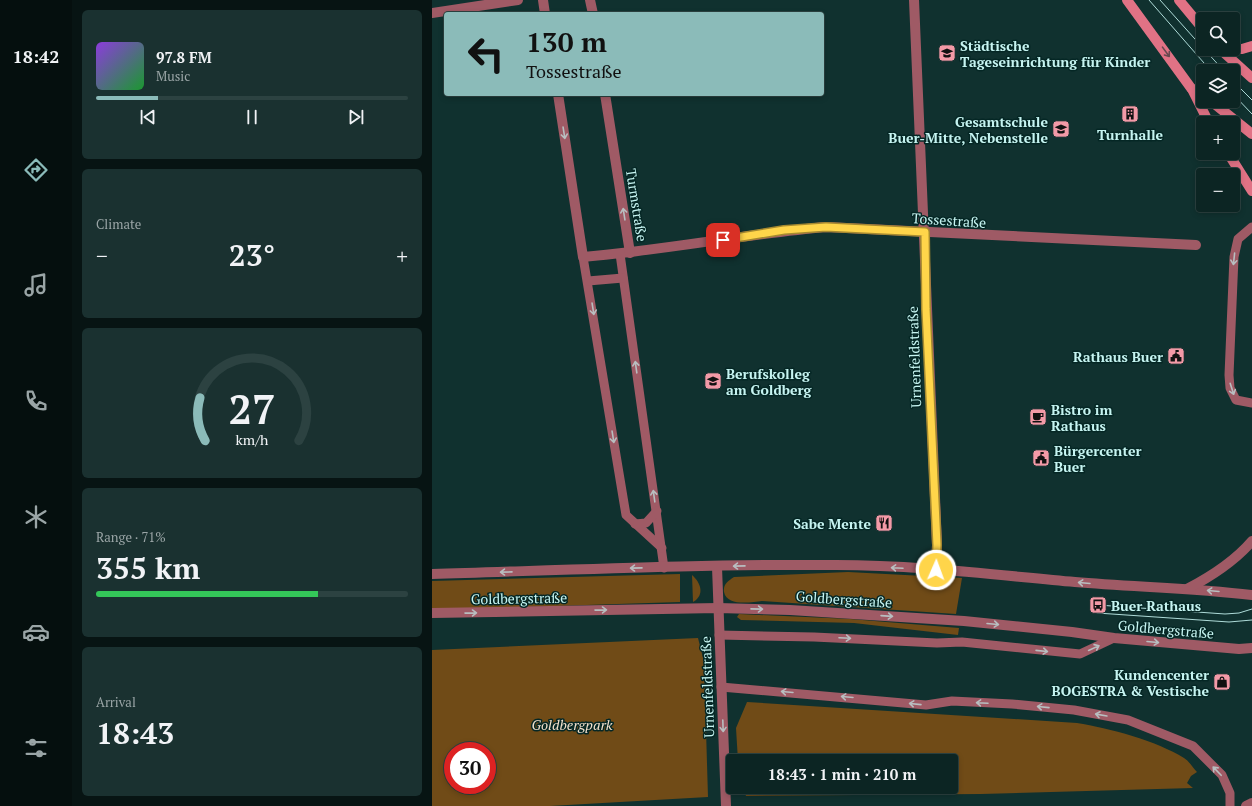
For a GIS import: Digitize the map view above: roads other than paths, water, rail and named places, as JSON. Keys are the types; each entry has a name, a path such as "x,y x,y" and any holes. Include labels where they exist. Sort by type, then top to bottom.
{"main road":[{"path":"1127,0 1191,88 1205,116"},
{"path":"1179,0 1196,21"},
{"path":"1240,49 1252,46"},
{"path":"1228,56 1252,78"},
{"path":"1191,88 1196,91"},
{"path":"1220,108 1252,134"},
{"path":"1233,160 1252,190"}],"street":[{"path":"432,13 518,0"},
{"path":"543,0 545,12"},
{"path":"590,0 592,12"},
{"name":"Urnenfeldstraße","path":"914,0 925,232 926,309 937,545 936,570"},
{"path":"558,96 583,257"},
{"name":"Turmstraße","path":"583,257 630,253 605,96"},
{"name":"Tossestraße","path":"630,253 784,230 826,227 955,235 1196,245"},
{"name":"Goldbergstraße","path":"1187,589 1221,570 1242,553 1252,541"},
{"name":"Goldbergstraße","path":"432,574 839,565 936,570 1169,590 1187,589 1252,595"},
{"name":"Urnenfeldstraße","path":"717,567 726,806"},
{"name":"Goldbergstraße","path":"432,613 718,608 812,611 959,621 1072,632 1114,638 1239,649 1252,648"},
{"path":"1246,806 1252,803"}],"lane":[{"path":"1252,227 1238,239 1234,256 1229,375 1230,388 1236,400 1252,403"},
{"path":"620,254 664,568"},
{"path":"583,257 626,515 662,548"},
{"path":"588,281 623,278"},
{"path":"635,524 646,524 656,511"},
{"path":"719,635 814,637 937,643 962,642 1080,654 1114,638"},
{"path":"721,687 926,705 952,701 1012,704 1074,710 1128,720 1192,746 1222,775 1230,793 1230,806"}],"tram line":[{"path":"1149,0 1205,64"},
{"path":"1160,0 1196,40"},
{"path":"1210,56 1218,64"},
{"path":"1240,88 1252,100"},
{"path":"1240,101 1252,114"},
{"path":"1098,605 1225,614 1239,613 1252,609"},
{"path":"1097,613 1229,622 1252,620"}],"place":[{"name":"Städtische Tageseinrichtung für Kinder","path":"947,53"},
{"name":"Turnhalle","path":"1130,114"},
{"name":"Gesamtschule Buer-Mitte, Nebenstelle","path":"1061,129"},
{"name":"Rathaus Buer","path":"1176,356"},
{"name":"Berufskolleg am Goldberg","path":"713,381"},
{"name":"Bistro im Rathaus","path":"1038,417"},
{"name":"Bürgercenter Buer","path":"1041,458"},
{"name":"Sabe Mente","path":"884,523"},
{"name":"Buer Rathaus","path":"1098,605"},
{"name":"Kundencenter BOGESTRA & Vestische","path":"1222,682"}],"park label":[{"name":"Goldbergpark","path":"572,724"}]}
